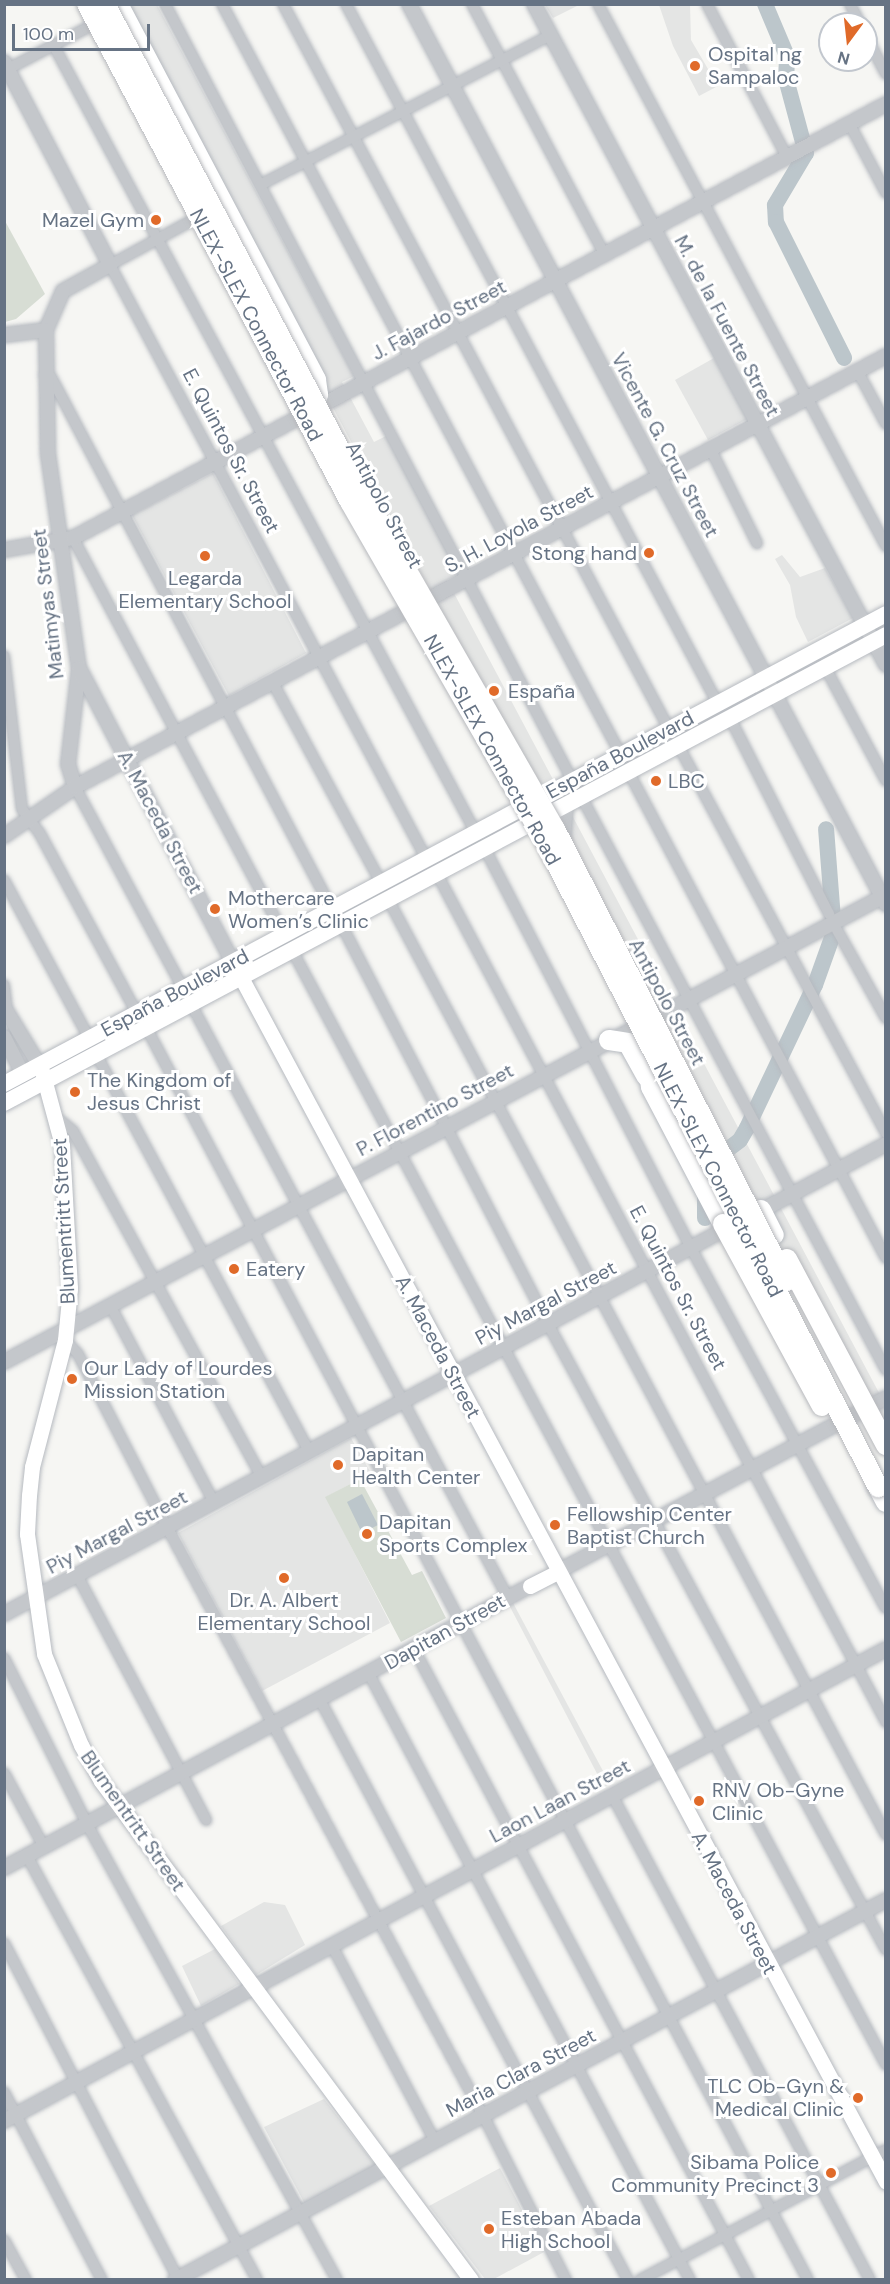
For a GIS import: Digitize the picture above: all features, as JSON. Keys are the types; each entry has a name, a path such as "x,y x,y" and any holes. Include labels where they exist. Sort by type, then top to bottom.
{"highway":[{"path":"72,4 340,503 394,591 415,606"},
{"name":"NLEX-SLEX Connector Road","path":"87,4 350,501 542,836 883,1488"},
{"path":"118,4 316,380 318,395 311,410"},
{"name":"NLEX-SLEX Connector Road","path":"104,12 363,494 555,829 883,1488"},
{"path":"645,1020 651,1087"},
{"path":"609,1040 628,1043 841,1440 883,1488"},
{"path":"769,1206 774,1235 885,1445"}],"main road":[{"name":"España Boulevard","path":"4,1103 27,1081 89,1038 191,1004 241,977 332,909 474,831 766,679 885,614"},
{"name":"España Boulevard","path":"43,1072 96,1054 183,988 233,962 341,924 879,638"},
{"name":"A. Maceda Street","path":"233,962 766,1964 879,2153 885,2182"},
{"name":"Blumentritt Street","path":"43,1072 49,1103 56,1117 62,1145 69,1264 66,1334 32,1467 27,1534 34,1599 44,1654 61,1701 81,1745 120,1806 471,2280"},
{"name":"España Boulevard","path":"4,1084 27,1081"},
{"name":"Blumentritt Street","path":"27,1081 49,1103"},
{"name":"Dapitan Street","path":"530,1586 557,1572"}],"street":[{"name":"Antipolo Street","path":"95,4 104,12 205,213 529,823 645,1020 665,1040 719,1141 769,1206"},
{"path":"165,4 572,780"},
{"path":"222,4 621,755"},
{"path":"283,4 669,729"},
{"path":"346,4 718,704"},
{"name":"Vicente G. Cruz Street","path":"410,4 658,477 884,899"},
{"path":"472,4 604,253"},
{"name":"M. de la Fuente Street","path":"534,4 864,625 879,638 885,665"},
{"path":"598,4 885,546"},
{"path":"707,4 787,157"},
{"path":"6,67 54,46 104,12"},
{"path":"260,185 550,35"},
{"path":"54,46 474,831"},
{"path":"878,60 885,74"},
{"name":"E. Quintos Sr. Street","path":"6,67 426,858"},
{"name":"J. Fajardo Street","path":"4,550 67,540 119,514 885,104"},
{"path":"849,123 885,194"},
{"path":"4,336 46,330 63,291 205,213"},
{"name":"Matimyas Street","path":"46,330 44,375 48,454 67,540 79,668 68,764 75,787"},
{"name":"S. H. Loyola Street","path":"75,787 885,357"},
{"path":"858,372 885,424"},
{"path":"44,375 51,377 119,514 227,707 332,909"},
{"path":"711,450 758,543"},
{"path":"67,540 178,732 503,1348 715,1739 885,2065"},
{"path":"4,656 20,802 141,1020 459,1625 670,2016 808,2280"},
{"path":"825,667 885,781"},
{"name":"A. Maceda Street","path":"79,668 233,962"},
{"path":"273,683 381,883"},
{"path":"730,718 885,1018"},
{"path":"678,746 885,1133"},
{"path":"627,771 885,1258"},
{"path":"4,836 75,787 183,988"},
{"name":"Antipolo Street","path":"573,800 564,850 645,1020"},
{"path":"573,800 687,998 885,1371"},
{"path":"484,847 691,1248 885,1608"},
{"name":"E. Quintos Sr. Street","path":"436,872 885,1722"},
{"path":"4,880 89,1038"},
{"path":"388,899 885,1835"},
{"name":"P. Florentino Street","path":"4,1362 66,1334 110,1305 784,946 884,899"},
{"path":"341,924 548,1324 761,1714 885,1950"},
{"path":"4,985 6,1008"},
{"path":"191,1004 508,1598"},
{"path":"665,1040 672,1006"},
{"name":"Blumentritt Street","path":"6,1008 43,1072"},
{"name":"Blumentritt Street","path":"4,1037 27,1081"},
{"path":"96,1054 309,1452"},
{"path":"56,1117 73,1131 157,1280 262,1477"},
{"name":"Piy Margal Street","path":"4,1614 885,1144"},
{"path":"110,1305 214,1502"},
{"path":"66,1334 167,1527 483,2115 566,2280"},
{"name":"Dapitan Street","path":"557,1572 885,1398"},
{"path":"77,1575 183,1772 206,1820"},
{"name":"Dapitan Street","path":"4,1868 530,1586"},
{"path":"414,1649 749,2280"},
{"name":"Laon Laan Street","path":"11,2118 135,2053 331,1944 885,1649"},
{"path":"4,1658 87,1824 196,2019 337,2280"},
{"path":"369,1674 690,2280"},
{"path":"320,1700 628,2280"},
{"path":"4,1773 44,1847"},
{"path":"612,1795 719,1990 870,2280"},
{"path":"27,1856 257,2280"},
{"name":"Maria Clara Street","path":"178,2279 386,2165 885,1900"},
{"path":"4,1943 178,2279"},
{"path":"331,1944 435,2141"},
{"path":"4,2092 11,2118 102,2280"},
{"path":"640,2280 879,2153"},
{"path":"4,2240 26,2280"}],"shaded area":[{"path":"119,5 157,5 354,376 342,382 374,442 386,436 459,574 447,580 885,1404 885,1447"},
{"path":"545,5 579,5 553,18"},
{"name":"Ospital ng Sampaloc","path":"659,5 690,5 691,40 718,86 699,96 673,46"},
{"path":"5,221 45,294 16,319 5,322"},
{"path":"714,358 747,419 708,440 675,380"},
{"name":"Legarda Elementary School","path":"213,473 306,653 229,696 132,515"},
{"path":"782,555 800,577 825,568 853,618 808,642 796,617 790,585 775,559"},
{"name":"Dr. A. Albert Elementary School","path":"351,1438 371,1473 326,1497 390,1623 262,1691 178,1533"},
{"name":"Dapitan Sports Complex","path":"360,1479 412,1575 422,1571 446,1618 401,1642 325,1497"},
{"path":"362,1494 378,1525 362,1533 347,1502"},
{"path":"512,1601 610,1784 604,1787 508,1603"},
{"path":"264,1902 285,1905 305,1945 256,1975 221,1926"},
{"path":"215,1949 239,1984 201,2006 182,1966"},
{"path":"324,2099 376,2166 305,2204 264,2127"},
{"name":"Esteban Abada High School","path":"500,2168 544,2252 494,2279 485,2279 429,2206"}],"waterway":[{"path":"765,4 787,56 786,79 806,153 775,205 776,222 844,358"},
{"path":"711,1162 740,1140 747,1128 815,985 834,932 826,829"},
{"path":"705,1189 705,1218"}],"place":[{"name":"Ospital ng Sampaloc","path":"695,66"},
{"name":"Mazel Gym","path":"156,220"},
{"name":"Stong hand","path":"649,553"},
{"name":"Legarda Elementary School","path":"205,556"},
{"name":"España","path":"494,691"},
{"name":"LBC","path":"656,781"},
{"name":"Mothercare Women’s Clinic","path":"215,909"},
{"name":"The Kingdom of Jesus Christ","path":"75,1092"},
{"name":"Eatery","path":"234,1269"},
{"name":"Our Lady of Lourdes Mission Station","path":"72,1379"},
{"name":"Dapitan Health Center","path":"338,1465"},
{"name":"Fellowship Center Baptist Church","path":"555,1525"},
{"name":"Dapitan Sports Complex","path":"367,1534"},
{"name":"Dr. A. Albert Elementary School","path":"284,1578"},
{"name":"RNV Ob-Gyne Clinic","path":"699,1801"},
{"name":"TLC Ob-Gyn & Medical Clinic","path":"858,2098"},
{"name":"Sibama Police Community Precinct 3","path":"831,2173"},
{"name":"Esteban Abada High School","path":"489,2229"}]}
